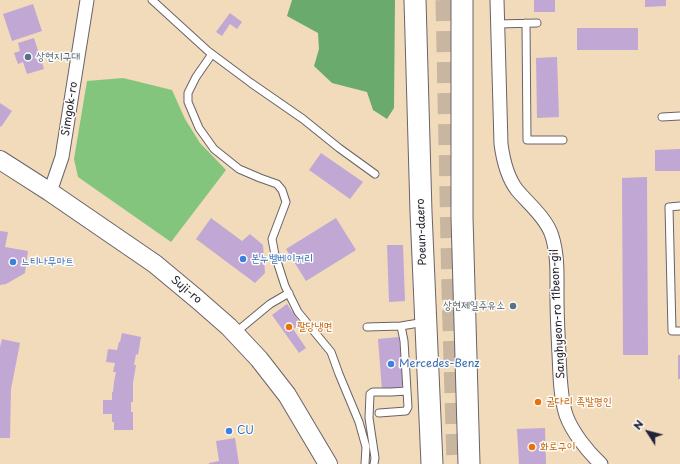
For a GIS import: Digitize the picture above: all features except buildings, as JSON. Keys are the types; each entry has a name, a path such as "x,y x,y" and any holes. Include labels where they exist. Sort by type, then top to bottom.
{"main road":[{"name":"Poeun-daero","path":"416,0 421,212 432,464"},
{"path":"462,0 462,217 469,464"},
{"name":"Suji-ro","path":"0,160 50,192 155,264 234,333 259,359 287,395 328,464"}],"street":[{"name":"Simgok-ro","path":"50,192 62,157 87,0"},
{"name":"Sanghyeon-ro 11beon-gil","path":"497,0 501,144 503,157 511,180 516,189 545,222 552,234 557,269 560,360 563,400 566,415 575,433 601,464"}],"lane":[{"path":"152,0 212,54 251,84 303,119 375,174"},
{"path":"498,24 537,23"},
{"path":"526,24 527,140 563,140"},
{"path":"212,54 188,93 188,102 199,128 214,149 239,169 277,184 282,190 286,202 272,239 275,255 285,286 298,312 331,352 359,422 366,447 366,464"},
{"path":"662,117 680,116"},
{"path":"680,206 669,207 672,331 680,331"},
{"path":"234,333 270,304 289,293"},
{"path":"368,327 401,326 426,322"},
{"path":"379,413 406,411 408,407 404,341 401,326"},
{"path":"374,464 375,458 369,418 370,394 373,392 407,391"}],"green space":[{"path":"292,0 395,0 394,108 387,119 373,110 367,92 332,83 314,66 319,49 318,33 287,16"},
{"path":"123,78 172,90 185,119 200,143 226,170 171,242 78,177 74,159 87,81"}],"tunnel":[{"path":"446,0 457,464"}],"place":[{"name":"상현지구대","path":"28,57"},
{"name":"본누벨베이커리","path":"243,259"},
{"name":"느티나무마트","path":"13,262"},
{"name":"상현제일주유소","path":"513,306"},
{"name":"팔당냉면","path":"289,327"},
{"name":"Mercedes-Benz","path":"391,364"},
{"name":"굴다리 족발명인","path":"538,402"},
{"name":"CU","path":"229,431"},
{"name":"화로구이","path":"532,447"}]}
